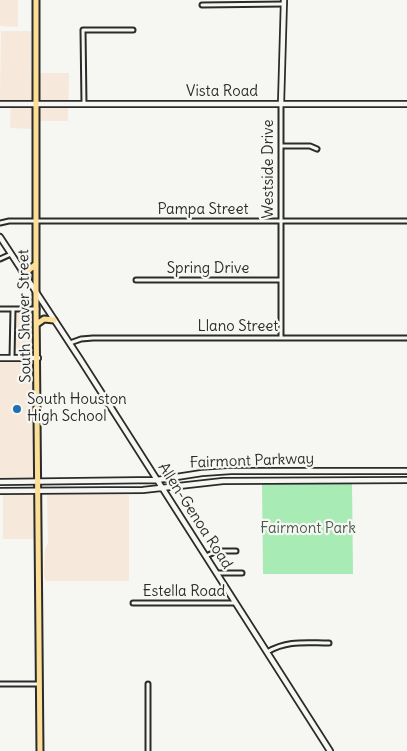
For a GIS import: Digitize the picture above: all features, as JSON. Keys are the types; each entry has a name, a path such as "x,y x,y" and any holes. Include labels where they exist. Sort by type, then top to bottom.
{"main road":[{"name":"South Shaver Street","path":"36,0 40,751"},
{"name":"Westside Drive","path":"281,104 284,2"},
{"name":"Vista Road","path":"0,104 407,104"},
{"name":"Allen-Genoa Road","path":"0,237 330,751"},
{"path":"22,270 29,270 36,264"},
{"path":"37,324 44,319 54,320"},
{"path":"0,358 38,358"},
{"name":"Fairmont Parkway","path":"0,482 157,480 210,472 407,470"},
{"path":"304,471 304,480"},
{"path":"357,471 358,480"},
{"path":"206,483 207,475 210,472"},
{"name":"Fairmont Parkway","path":"0,490 162,488 223,481 407,480"},
{"path":"110,481 110,490"},
{"path":"0,490 8,486 9,482"}],"street":[{"path":"202,5 284,2"},
{"path":"84,104 83,30 133,30"},
{"name":"Westside Drive","path":"281,104 281,338"},
{"path":"281,146 310,146 317,150"},
{"name":"Pampa Street","path":"0,223 37,220 407,221"},
{"path":"0,259 11,254"},
{"name":"Spring Drive","path":"136,280 281,280"},
{"path":"0,309 37,309"},
{"path":"12,358 13,309"},
{"name":"Llano Street","path":"70,344 81,339 93,338 407,338"},
{"path":"206,556 217,551 236,551"},
{"path":"217,573 242,573"},
{"name":"Estella Road","path":"133,603 235,603"},
{"path":"267,652 278,646 290,643 329,643"},
{"path":"0,684 39,684"},
{"path":"148,684 148,751"}],"shaded area":[{"path":"0,0 18,0 18,27 0,26"},
{"path":"1,31 31,31 31,73 69,73 68,121 32,121 31,129 10,128 11,101 0,101"},
{"path":"14,310 33,310 34,357 13,357"},
{"name":"South Houston High School","path":"0,360 35,360 33,477 29,480 0,480"},
{"path":"3,494 33,495 34,539 3,539"},
{"path":"47,495 129,495 129,581 46,581 44,575 45,550 48,543"}],"green space":[{"name":"Fairmont Park","path":"352,482 353,574 263,574 262,484"}],"place":[{"name":"South Houston High School","path":"17,409"}]}
